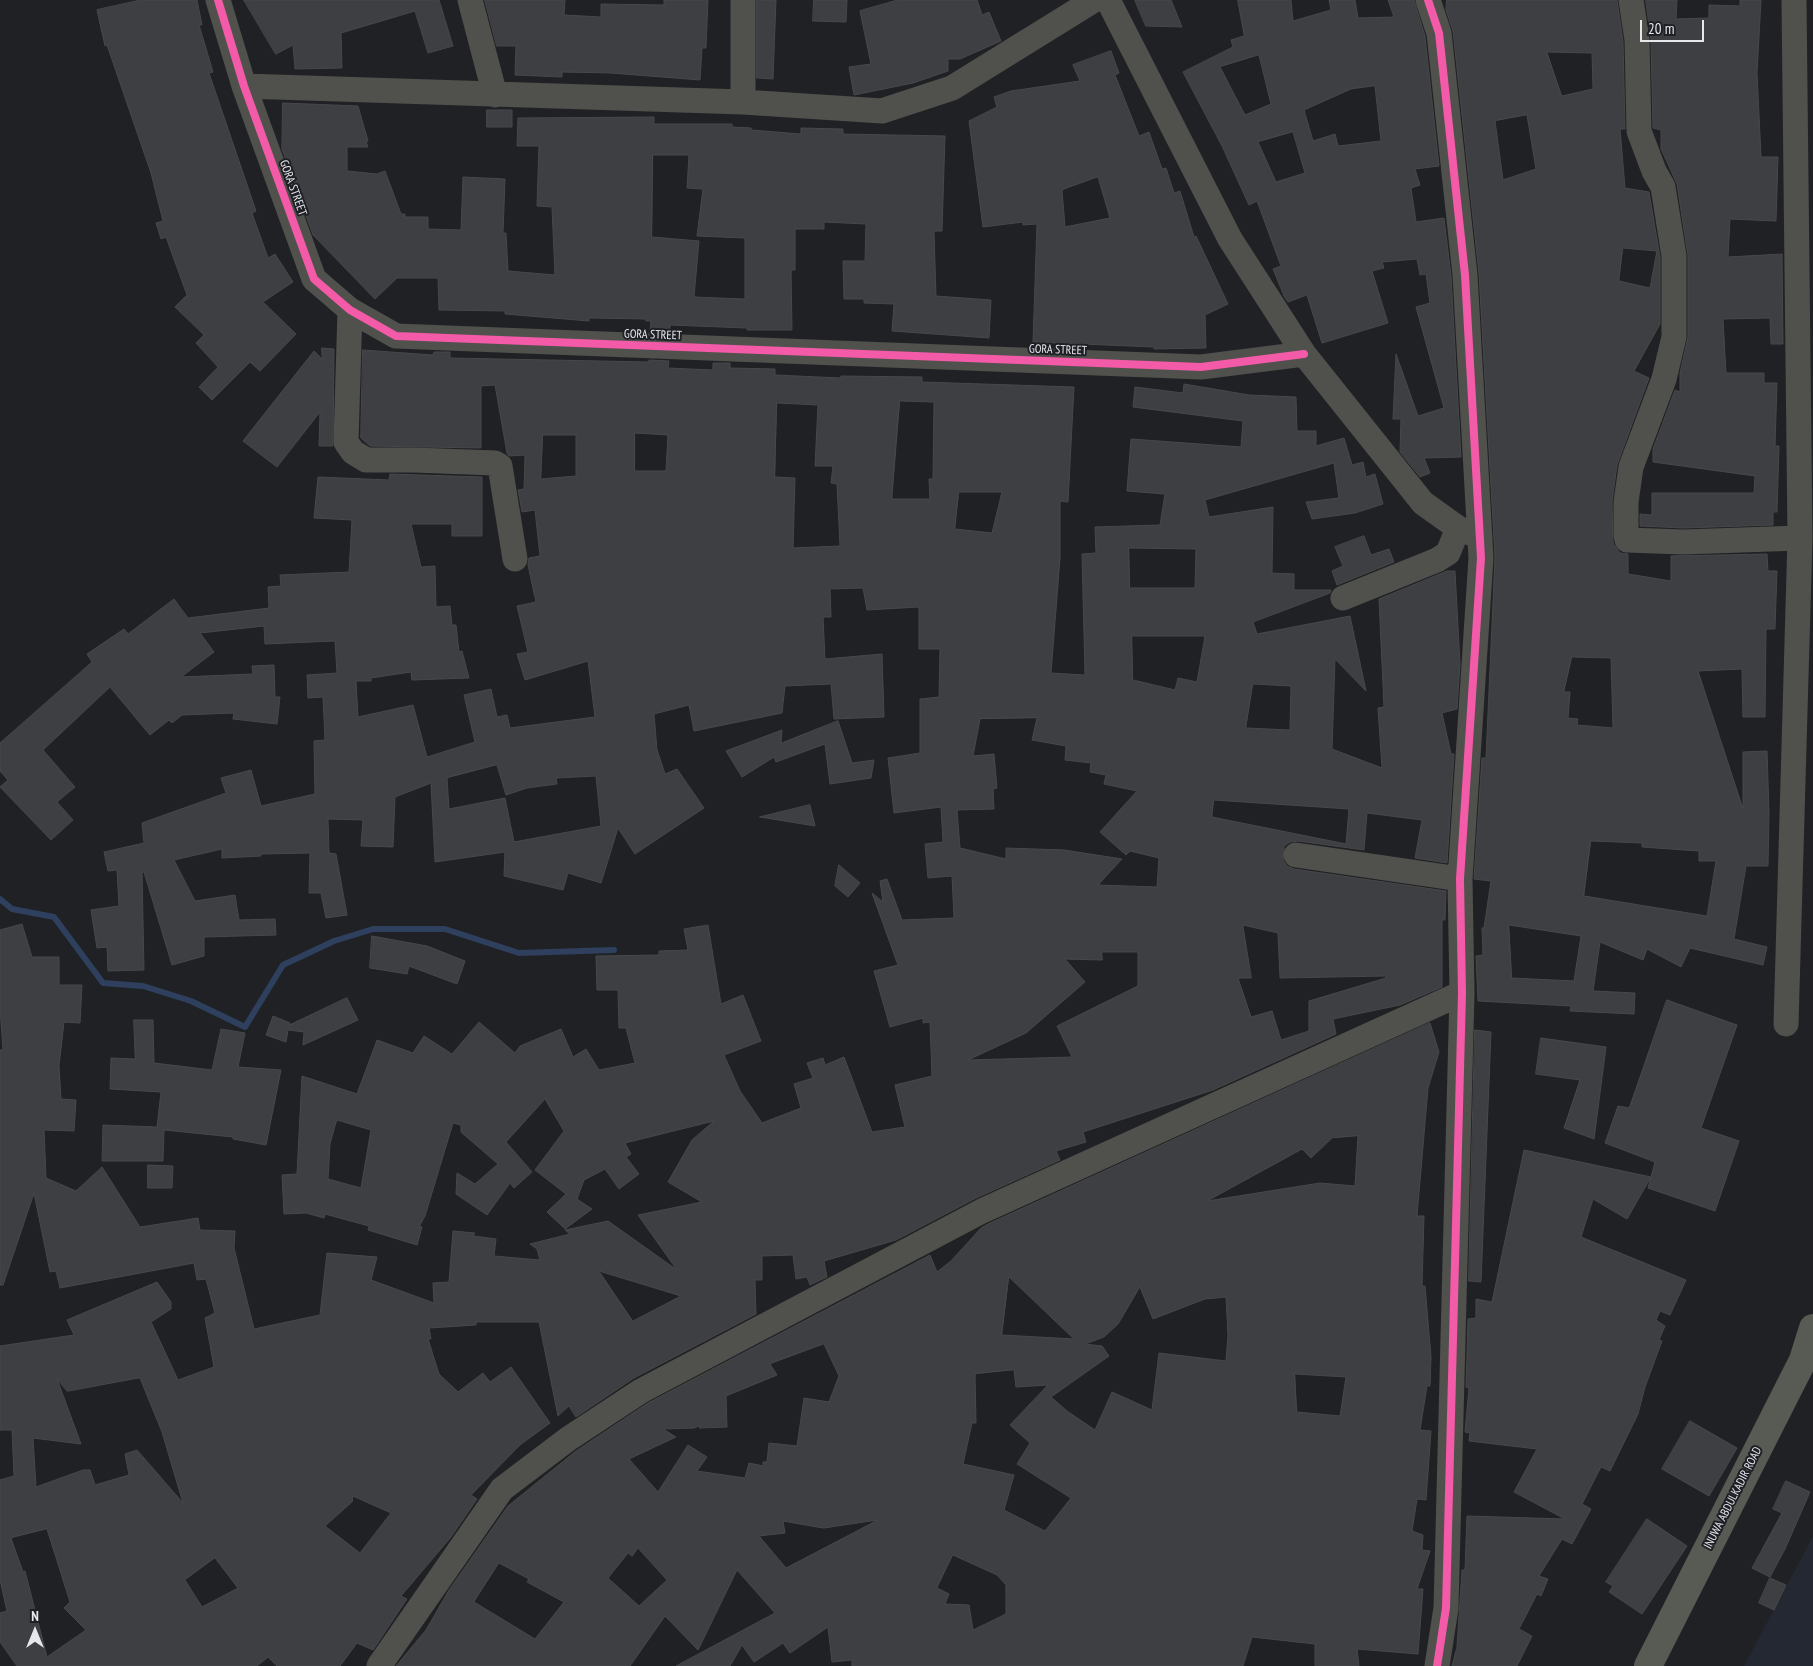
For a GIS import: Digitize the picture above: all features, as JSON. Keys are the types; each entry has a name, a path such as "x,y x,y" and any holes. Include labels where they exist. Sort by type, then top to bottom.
{"main road":[{"name":"INUWA ABDULKADIR ROAD","path":"1648,1666 1804,1360 1813,1328"}],"street":[{"name":"GORA STREET","path":"218,0 244,86 314,279 350,310 396,336 1201,367 1304,354"},
{"path":"470,0 494,95"},
{"path":"743,0 743,102"},
{"path":"244,86 743,102 882,111 952,88 1094,0"},
{"path":"1108,0 1230,239 1304,354 1423,504 1469,533"},
{"path":"1428,0 1439,33 1465,275 1469,533 1481,558 1460,880 1462,993 1446,1608 1437,1666"},
{"path":"1631,0 1637,40 1639,131 1654,171 1663,187 1674,256 1674,337 1664,379 1631,467 1626,502 1627,540 1682,542 1800,538"},
{"path":"1786,1024 1800,538 1794,0"},
{"path":"350,310 346,442 353,452 366,460 423,460 495,464 500,466 515,559"},
{"path":"1343,598 1437,560 1448,553 1469,533"},
{"path":"1296,855 1460,880"},
{"path":"379,1666 502,1488 568,1439 641,1391 982,1210 1462,993"}],"shaded area":[{"path":"1813,1536 1813,1666 1744,1666"}],"building":[{"path":"141,0 197,0 202,25 199,25 213,72 209,73 256,211 252,213 268,258 275,254 293,282 263,302 296,334 260,371 250,362 212,400 199,387 218,367 196,343 204,335 175,307 187,295 166,237 161,239 156,223 163,221 151,173 107,45 105,46 97,10"},
{"path":"244,0 439,0 453,46 428,53 415,11 341,33 342,68 295,69 293,45 276,54"},
{"path":"485,0 565,0 564,15 601,17 601,4 664,5 664,0 708,0 706,48 702,48 700,80 611,73 562,72 562,77 515,75 516,46 497,46"},
{"path":"757,0 776,0 773,79 757,78"},
{"path":"814,0 847,0 846,22 813,21"},
{"path":"898,0 977,0 982,15 989,12 1001,41 960,59 948,59 948,71 913,83 854,95 849,67 871,64 860,11"},
{"path":"1135,0 1171,0 1182,27 1146,26"},
{"path":"1238,0 1291,0 1293,21 1331,10 1329,0 1355,0 1358,18 1394,17 1388,0 1414,0 1425,36 1439,166 1415,169 1420,185 1411,188 1416,222 1444,218 1451,276 1461,457 1424,458 1430,473 1420,477 1400,452 1401,419 1393,419 1396,354 1418,416 1444,408 1416,307 1430,303 1426,274 1420,275 1417,259 1382,262 1384,268 1372,271 1388,323 1322,343 1307,295 1288,302 1273,269 1281,266 1257,201 1249,205 1222,146 1183,72 1233,47 1231,40 1244,36","holes":["1259,55 1271,104 1245,115 1220,67","1375,86 1381,141 1338,146 1335,134 1313,141 1304,110 1351,89","1293,132 1305,173 1276,182 1258,142"]},
{"path":"1447,0 1617,0 1623,41 1625,129 1620,129 1625,188 1649,192 1660,257 1660,324 1634,371 1649,378 1617,465 1612,502 1613,543 1620,553 1628,554 1628,574 1671,581 1671,556 1767,554 1768,571 1777,571 1775,629 1766,629 1765,717 1743,717 1742,669 1698,671 1743,809 1743,752 1767,751 1768,866 1746,866 1734,939 1767,947 1763,965 1690,948 1681,967 1647,949 1643,960 1600,942 1593,991 1635,993 1634,1014 1570,1011 1571,1006 1478,1001 1476,956 1483,955 1482,928 1484,928 1491,881 1474,879 1482,758 1486,758 1495,557 1479,274 1453,31 1446,10","holes":["1547,52 1592,53 1593,89 1562,96","1527,115 1536,169 1503,180 1495,121","1623,248 1657,251 1650,288 1619,281","1572,657 1611,658 1613,728 1577,725 1578,719 1568,718 1570,692 1564,692","1591,841 1642,843 1642,847 1699,851 1699,861 1716,861 1707,916 1584,896","1509,925 1581,936 1574,981 1512,978"]},
{"path":"1646,0 1677,0 1676,19 1709,18 1709,5 1740,6 1740,0 1761,0 1757,73 1761,157 1778,157 1776,221 1730,219 1728,257 1782,254 1783,344 1771,344 1770,318 1723,319 1726,373 1764,373 1764,383 1777,383 1775,446 1779,446 1777,512 1773,512 1773,525 1683,528 1640,526 1640,514 1652,515 1652,493 1754,493 1755,476 1653,462 1653,449 1675,390 1680,392 1680,373 1688,337 1688,256 1677,184 1661,149 1661,130 1653,128 1651,40"},
{"path":"1111,51 1119,73 1115,75 1139,136 1149,132 1162,169 1166,168 1174,193 1180,191 1194,237 1196,236 1228,304 1205,315 1206,348 1154,349 1154,347 1033,342 1037,224 1023,225 1023,222 983,227 969,121 997,107 994,97 1011,91 1080,81 1073,65","holes":["1098,177 1110,218 1065,227 1062,190"]},
{"path":"283,103 358,106 368,147 347,147 347,171 377,174 385,171 401,214 405,214 405,217 428,217 428,229 461,230 463,177 505,179 503,233 506,233 508,271 555,275 552,207 537,206 539,146 517,146 518,118 654,117 654,124 732,124 732,127 751,128 751,130 801,134 801,128 843,129 843,134 945,136 942,231 934,231 936,296 991,300 989,338 892,331 894,304 864,303 864,299 844,299 843,261 865,261 866,224 824,222 824,229 795,229 795,270 791,270 792,330 747,330 747,328 670,325 670,332 650,331 651,321 646,321 646,319 589,318 589,321 505,314 505,311 439,310 438,278 397,278 375,299 313,235 282,149","holes":["653,155 689,155 687,188 703,189 697,236 745,238 745,299 694,297 699,241 652,237"]},
{"path":"487,110 512,110 512,127 487,127"},
{"path":"322,348 334,349 333,446 319,446 320,412 277,467 243,441 314,351 322,359"},
{"path":"363,350 433,355 434,352 450,352 450,358 669,361 668,368 713,370 713,363 730,363 730,368 775,369 775,375 841,378 841,376 922,377 922,382 1074,387 1068,502 1060,501 1060,558 1051,673 1085,675 1082,554 1096,553 1095,527 1160,525 1165,494 1127,491 1131,439 1241,447 1243,421 1133,407 1135,387 1183,393 1184,384 1249,395 1296,397 1297,431 1316,431 1316,446 1344,438 1352,465 1363,462 1366,477 1375,474 1383,504 1355,513 1312,519 1306,502 1339,498 1334,463 1205,500 1209,517 1273,507 1272,573 1294,574 1294,590 1331,590 1330,593 1253,622 1257,634 1350,616 1366,691 1335,659 1332,749 1382,768 1378,708 1384,707 1379,599 1447,571 1455,571 1460,664 1457,709 1442,713 1451,754 1454,754 1447,863 1415,858 1422,820 1367,813 1364,850 1298,841 1290,842 1284,846 1283,860 1287,866 1294,869 1446,891 1445,920 1442,920 1442,987 1400,1005 1333,1019 1336,1034 1213,1090 1083,1132 1086,1142 1056,1151 1060,1160 976,1198 896,1240 824,1261 827,1277 810,1285 807,1277 796,1279 793,1255 762,1256 762,1280 755,1280 756,1314 634,1378 576,1417 569,1406 558,1416 539,1322 476,1322 476,1325 429,1328 431,1339 428,1339 439,1374 458,1392 483,1373 490,1382 511,1367 550,1423 520,1445 471,1495 477,1499 451,1537 401,1596 407,1599 373,1650 357,1643 340,1666 277,1666 268,1657 257,1666 17,1666 0,1642 0,1613 7,1611 0,1580 0,1480 14,1476 12,1430 0,1430 0,1346 74,1335 67,1320 157,1282 171,1302 171,1309 151,1322 178,1380 214,1367 205,1318 215,1313 206,1279 197,1280 194,1263 60,1288 56,1271 50,1272 34,1193 3,1285 0,1285 0,1050 3,1050 0,1008 0,930 22,924 32,957 59,957 59,985 82,985 80,1023 64,1022 59,1066 61,1099 76,1100 74,1131 44,1130 46,1178 76,1191 102,1167 140,1227 198,1218 200,1230 235,1231 234,1248 254,1329 320,1315 327,1253 377,1257 371,1280 434,1303 433,1283 449,1282 453,1231 475,1233 473,1236 496,1239 494,1256 540,1260 537,1249 530,1244 570,1234 565,1230 608,1221 677,1270 638,1215 702,1202 668,1182 692,1140 714,1121 625,1143 631,1154 626,1157 639,1174 619,1189 605,1169 584,1180 577,1199 592,1209 565,1229 547,1212 566,1194 535,1170 564,1131 545,1099 506,1142 532,1172 514,1188 510,1183 487,1215 456,1194 457,1173 475,1184 498,1164 461,1132 461,1125 453,1123 425,1216 419,1227 422,1227 417,1245 368,1230 369,1226 325,1214 324,1218 306,1213 284,1214 282,1175 297,1174 302,1076 357,1094 377,1040 413,1053 424,1036 452,1054 479,1022 515,1053 520,1046 561,1029 573,1057 586,1049 599,1070 635,1063 626,1028 619,1028 618,990 597,990 596,956 659,955 659,951 688,950 684,929 708,925 721,1004 743,995 761,1041 724,1055 740,1091 762,1123 801,1108 794,1084 813,1078 807,1063 823,1058 825,1065 844,1057 872,1132 905,1127 895,1085 932,1076 930,1022 923,1023 923,1018 890,1027 874,971 898,965 872,893 883,902 880,881 887,879 902,920 954,918 952,876 928,878 925,844 943,842 941,807 894,813 888,758 920,753 920,699 939,697 940,649 919,649 919,607 867,610 863,588 830,589 831,617 823,617 825,659 882,654 884,717 834,719 831,684 785,686 782,713 694,731 689,705 654,714 657,750 665,774 677,769 704,808 635,854 618,828 601,883 568,873 563,890 504,876 505,852 435,862 431,783 395,797 393,847 361,846 363,820 328,819 329,853 336,854 347,915 326,918 321,893 309,893 310,853 261,854 261,856 222,858 222,849 174,860 195,901 235,895 239,920 275,919 276,935 204,937 204,956 172,965 144,872 142,872 144,970 108,971 107,947 97,948 91,910 119,906 117,870 108,871 104,852 144,843 142,823 226,793 221,778 251,770 261,806 315,794 314,741 325,740 323,697 308,698 307,675 337,673 335,641 265,644 264,626 200,633 214,652 181,677 253,674 252,666 274,665 275,697 280,697 277,724 233,719 234,713 182,715 172,723 169,720 150,735 110,687 43,750 75,787 57,802 73,820 51,840 0,787 8,780 0,771 0,743 92,662 87,654 124,629 128,634 174,599 188,618 269,608 268,587 281,586 280,575 349,572 352,520 314,518 318,477 389,480 390,474 482,477 482,536 452,536 452,524 411,524 421,567 435,566 436,607 450,606 452,625 456,625 459,652 462,651 469,678 412,680 411,672 371,678 371,681 356,681 358,717 413,705 427,757 475,742 464,695 491,689 497,717 507,715 510,728 595,717 588,661 525,680 517,654 528,652 517,606 536,602 528,565 529,558 540,556 535,510 522,512 518,490 524,489 525,455 509,456 507,453 495,385 481,386 481,448 370,446 361,438","holes":["900,401 934,402 933,479 929,479 930,499 892,499","777,403 818,405 815,466 833,466 831,483 837,484 840,546 793,548 795,478 775,477","635,433 668,435 666,471 635,471","543,435 576,435 576,476 541,479","959,492 1002,492 992,533 955,529","1129,548 1196,549 1195,588 1130,588","1132,636 1205,636 1197,682 1178,678 1175,690 1133,680","1253,684 1291,686 1290,730 1246,728","1037,718 1032,740 1066,746 1065,760 1091,763 1090,772 1106,775 1104,784 1137,791 1100,832 1126,855 1130,851 1159,858 1157,887 1098,885 1122,859 1064,850 1006,848 1006,859 960,848 957,810 994,809 993,789 997,788 994,754 973,756 980,719","497,765 506,795 527,788 557,784 556,778 596,776 601,826 514,842 505,798 449,809 447,778","1214,800 1349,809 1346,844 1212,817","1243,925 1278,933 1280,978 1386,976 1386,978 1309,1001 1309,1031 1281,1040 1272,1011 1251,1017 1238,978 1251,978","1102,952 1138,952 1138,986 1057,1026 1072,1057 968,1060 1026,1033 1085,982 1065,959 1102,960","337,1120 371,1130 361,1188 328,1179 330,1144","599,1271 681,1296 633,1321","140,1378 162,1432 183,1503 137,1450 125,1454 129,1475 95,1485 90,1470 83,1470 36,1487 33,1438 81,1444 57,1379 67,1391","353,1496 391,1513 360,1553 325,1526 352,1502","47,1529 70,1602 64,1608 86,1630 47,1657 25,1571 23,1572 11,1538","215,1558 238,1588 202,1607 185,1580"]},
{"path":"1364,536 1371,555 1389,549 1394,562 1337,585 1332,571 1343,566 1335,547"},
{"path":"838,721 852,763 874,760 871,778 830,784 825,744 776,762 774,757 742,777 726,751 782,730 781,743"},
{"path":"810,805 815,826 760,817"},
{"path":"839,865 860,883 848,897 835,886"},
{"path":"372,936 427,946 465,961 457,984 409,966 407,974 370,968"},
{"path":"347,998 358,1020 303,1045 304,1032 288,1030 286,1042 266,1035 273,1016 290,1023 289,1025"},
{"path":"1667,1000 1737,1025 1701,1128 1739,1141 1715,1211 1648,1188 1655,1162 1605,1143 1618,1106 1629,1108"},
{"path":"134,1020 153,1020 154,1063 212,1070 221,1029 245,1033 238,1067 281,1070 266,1145 233,1139 233,1137 164,1130 163,1161 102,1161 103,1125 157,1127 161,1092 110,1089 111,1058 135,1059"},
{"path":"1430,1023 1439,1052 1428,1088 1417,1216 1424,1216 1422,1286 1425,1286 1431,1357 1430,1386 1427,1386 1420,1430 1431,1431 1426,1500 1417,1499 1412,1531 1423,1535 1422,1550 1430,1551 1417,1589 1423,1589 1418,1654 1357,1649 1359,1666 1315,1666 1315,1644 1252,1637 1243,1666 852,1666 852,1660 832,1662 828,1627 790,1653 783,1643 754,1662 742,1645 730,1666 676,1666 775,1613 737,1570 698,1650 665,1616 630,1666 396,1666 426,1630 449,1590 508,1506 576,1451 648,1403 930,1255 937,1272 951,1261 981,1228","holes":["1358,1136 1355,1186 1320,1183 1207,1201 1302,1149 1311,1158 1332,1138","1009,1277 1074,1339 1002,1335","1140,1287 1153,1319 1205,1299 1226,1297 1228,1336 1226,1361 1159,1353 1152,1410 1112,1392 1095,1430 1067,1411 1051,1397 1109,1356 1102,1346 1085,1344 1104,1337 1118,1324","824,1344 839,1376 829,1402 804,1398 797,1446 769,1443 767,1462 763,1462 763,1466 749,1463 745,1478 697,1471 707,1457 688,1445 658,1492 629,1459 676,1437 663,1429 694,1428 701,1425 699,1428 727,1427 726,1396 777,1375 770,1364","1014,1370 1016,1387 1048,1385 1010,1425 1030,1443 1017,1464 1071,1498 1045,1531 1004,1510 1014,1475 963,1464 972,1423 976,1423 975,1374","1295,1374 1346,1377 1340,1416 1297,1412","878,1520 786,1568 759,1536 785,1533 783,1521 823,1528","638,1548 667,1580 639,1606 608,1578 628,1553 632,1556","953,1555 997,1575 1006,1585 1006,1614 973,1630 969,1605 945,1604 949,1594 937,1588","499,1563 529,1579 527,1582 564,1602 535,1639 474,1602"]},
{"path":"1475,1030 1491,1032 1481,1282 1469,1281"},
{"path":"1541,1038 1606,1047 1594,1139 1564,1128 1580,1080 1536,1074"},
{"path":"1524,1150 1651,1177 1627,1219 1593,1199 1581,1237 1686,1280 1670,1315 1660,1311 1656,1320 1665,1326 1659,1340 1662,1341 1645,1387 1638,1414 1610,1471 1601,1467 1582,1504 1591,1509 1572,1544 1562,1539 1539,1576 1548,1579 1541,1596 1537,1594 1519,1629 1532,1636 1517,1666 1452,1666 1457,1647 1462,1570 1465,1570 1467,1516 1565,1519 1514,1492 1537,1449 1469,1441 1470,1433 1465,1432 1469,1388 1466,1387 1468,1319 1476,1318 1476,1299 1492,1302"},
{"path":"148,1165 173,1166 172,1188 148,1188"},
{"path":"1690,1421 1737,1448 1709,1496 1662,1469"},
{"path":"1786,1481 1810,1492 1785,1549 1770,1577 1752,1568 1782,1513 1773,1509"},
{"path":"1647,1519 1687,1546 1642,1614 1609,1592 1613,1586 1606,1582"},
{"path":"1770,1578 1786,1585 1774,1610 1759,1603"}],"waterway":[{"path":"0,899 12,909 54,917 103,983 143,986 191,1001 245,1027 283,965 334,941 373,929 445,929 519,953 614,950"}],"cycle path":[{"path":"218,0 244,86 314,279 350,310 396,336 1201,367 1304,354"},
{"path":"1428,0 1439,33 1465,275 1481,558 1460,879 1462,993 1446,1608 1437,1666"}]}
